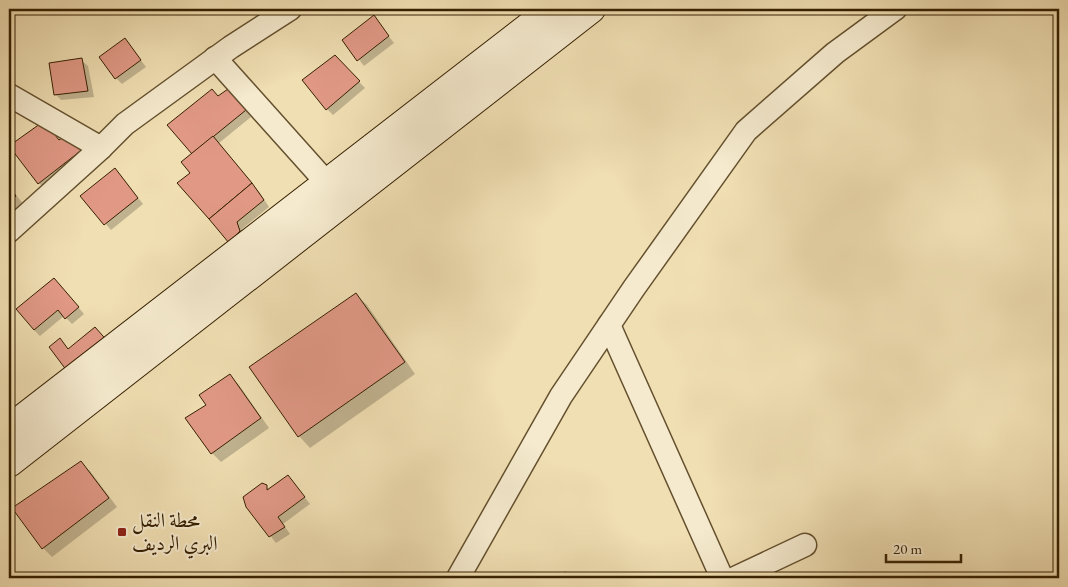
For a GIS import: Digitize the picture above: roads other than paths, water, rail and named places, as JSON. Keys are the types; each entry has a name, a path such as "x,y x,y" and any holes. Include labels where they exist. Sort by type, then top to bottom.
{"main road":[{"path":"10,425 552,9"},
{"path":"9,463 591,9"}],"street":[{"path":"9,231 101,148 124,124 215,58 290,9"},
{"path":"458,578 561,396 608,325 746,131 835,53 894,9"},
{"path":"215,58 327,183"},
{"path":"9,95 101,148"},
{"path":"608,325 722,578"},
{"path":"735,578 805,545"}],"place":[{"name":"محطة النقل البري الرديف","path":"122,532"}]}
